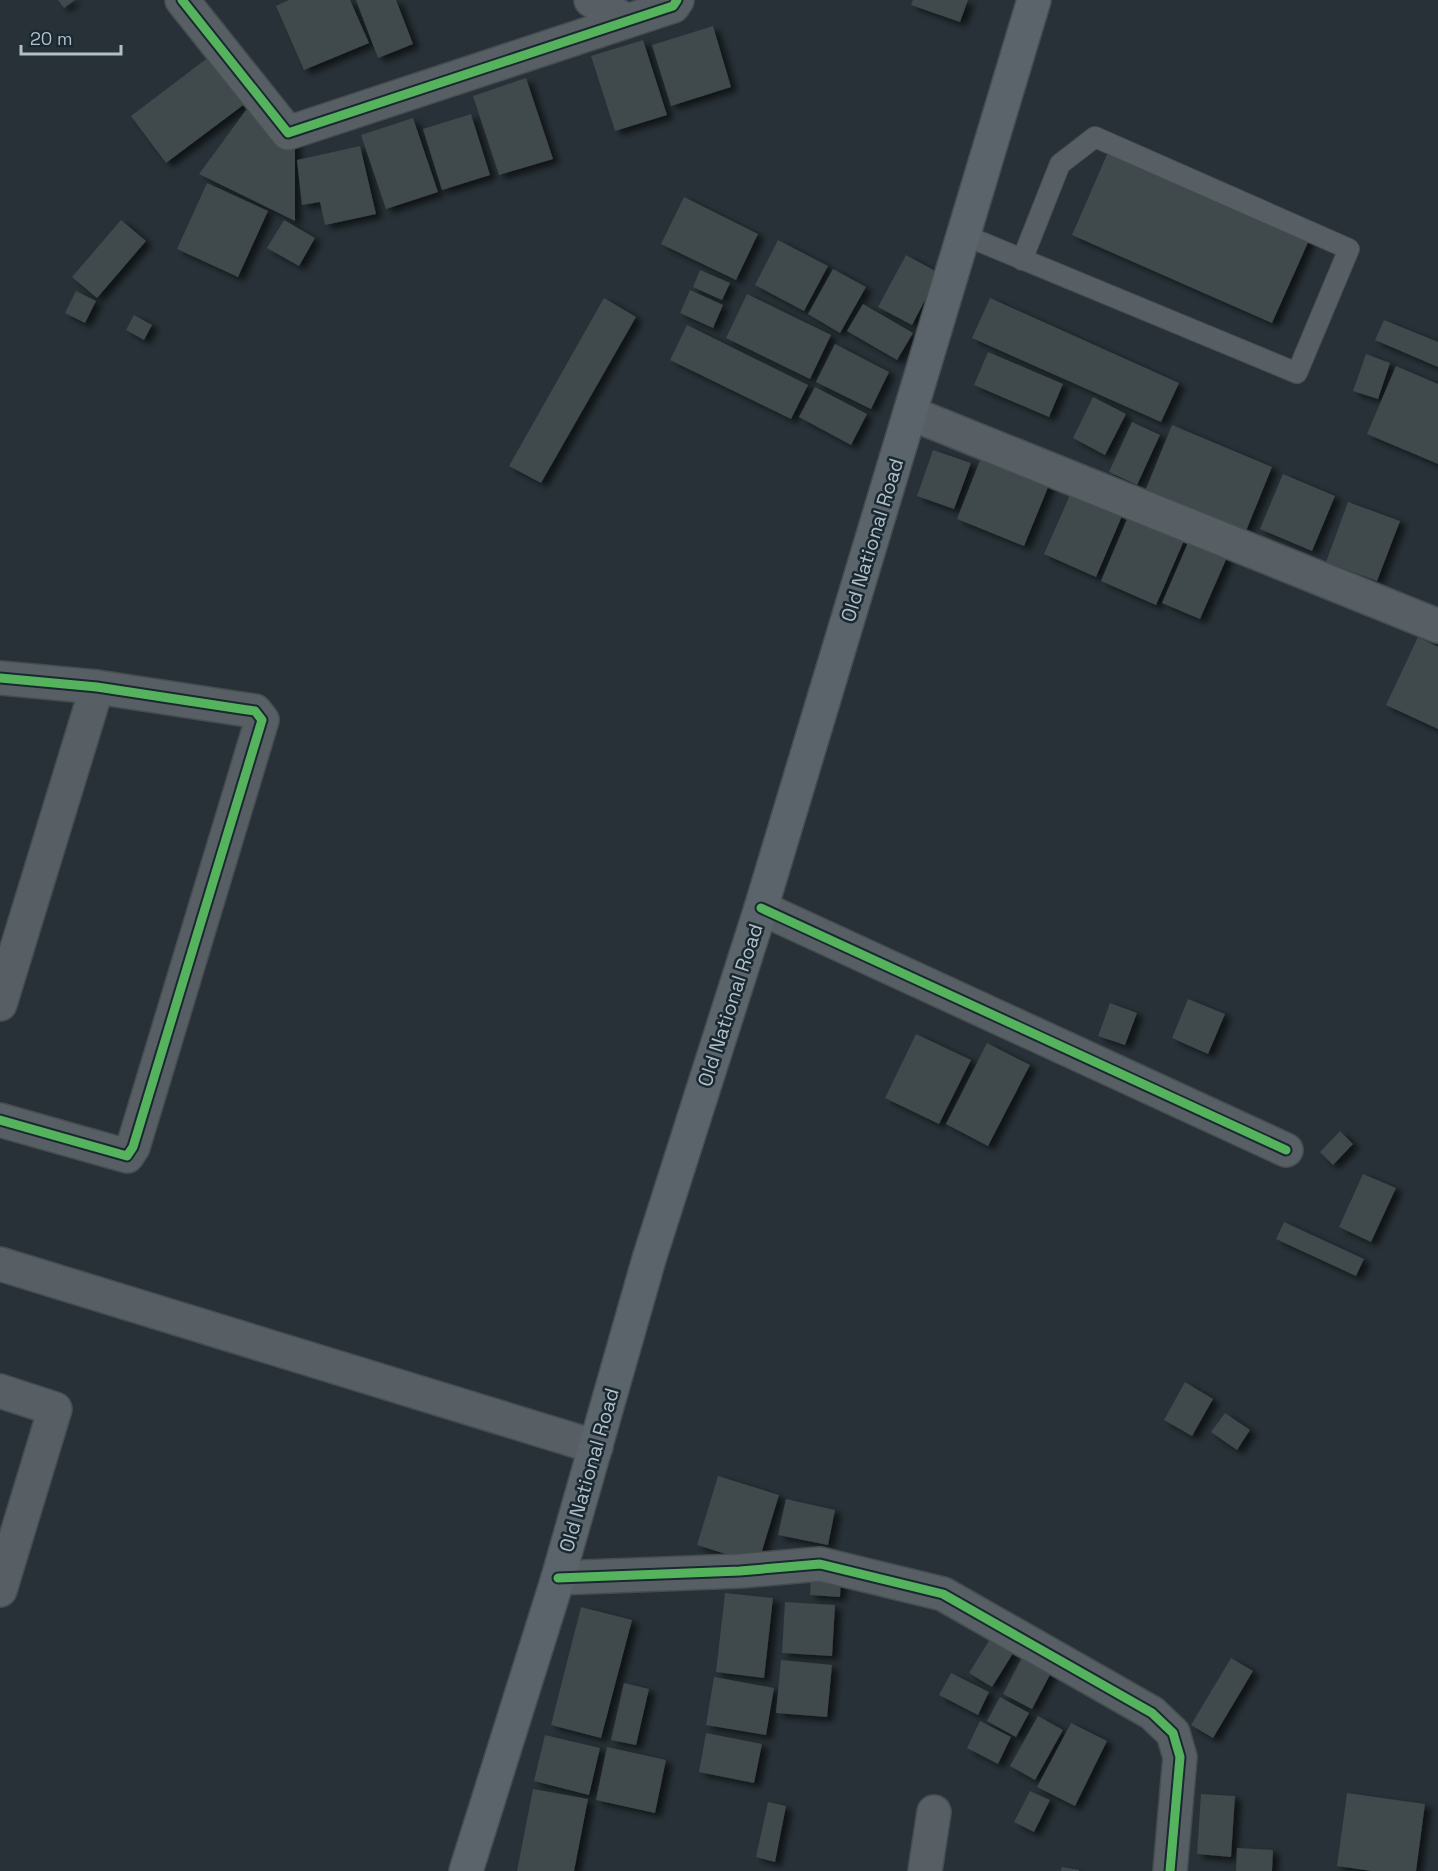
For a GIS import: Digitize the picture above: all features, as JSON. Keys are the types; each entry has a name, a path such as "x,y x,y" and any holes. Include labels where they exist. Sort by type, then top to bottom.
{"main road":[{"name":"Old National Road","path":"466,1871 558,1578 649,1259 761,908 1034,0"}],"street":[{"path":"182,0 288,133 673,6 677,0"},
{"path":"591,0 627,21"},
{"path":"910,413 1438,626"},
{"path":"0,678 97,687 255,711 262,720 134,1147 127,1156 0,1120"},
{"path":"0,1004 97,687"},
{"path":"761,908 1286,1149"},
{"path":"0,1264 596,1447"},
{"path":"0,1391 55,1409 0,1590"},
{"path":"558,1578 740,1571 820,1564 943,1594 1152,1713 1173,1733 1180,1757 1170,1871"},
{"path":"925,1871 934,1812"}],"lane":[{"path":"964,235 1022,260 1297,373 1349,249 1095,137 1060,164 1022,260"}],"building":[{"path":"58,0 75,0 64,8"},
{"path":"289,0 350,0 369,43 304,70 276,6"},
{"path":"356,0 396,0 413,44 378,58"},
{"path":"913,0 968,0 960,22 911,5"},
{"path":"713,26 731,87 671,106 652,45"},
{"path":"643,40 667,115 615,131 591,56"},
{"path":"210,56 246,103 166,163 131,116"},
{"path":"526,78 553,159 499,175 473,96"},
{"path":"246,110 295,139 295,221 199,174"},
{"path":"471,114 490,175 442,190 423,129"},
{"path":"413,118 438,192 386,209 361,135"},
{"path":"360,146 376,214 325,225 320,202 302,205 297,160"},
{"path":"1109,150 1310,238 1272,323 1072,235"},
{"path":"207,183 268,211 238,277 177,249"},
{"path":"684,197 758,234 736,280 661,244"},
{"path":"121,220 146,241 97,298 72,277"},
{"path":"284,220 315,238 299,266 267,248"},
{"path":"778,240 828,266 804,311 755,285"},
{"path":"906,255 939,273 912,325 878,307"},
{"path":"833,269 866,287 840,333 808,314"},
{"path":"700,270 730,283 722,300 693,287"},
{"path":"690,290 723,305 713,328 680,313"},
{"path":"76,291 96,301 85,323 65,313"},
{"path":"747,294 831,335 810,379 726,338"},
{"path":"604,298 636,317 541,483 509,466"},
{"path":"990,298 1179,383 1161,422 972,338"},
{"path":"863,304 913,333 897,360 847,331"},
{"path":"134,315 152,325 144,340 126,330"},
{"path":"1384,320 1438,342 1438,367 1375,340"},
{"path":"687,325 808,385 791,419 670,360"},
{"path":"835,344 889,372 871,409 816,382"},
{"path":"988,352 1063,384 1049,417 974,385"},
{"path":"1366,354 1390,363 1378,399 1353,391"},
{"path":"1396,366 1438,384 1438,464 1367,434"},
{"path":"815,387 867,414 851,445 799,417"},
{"path":"1093,397 1126,414 1105,455 1073,438"},
{"path":"1132,422 1160,435 1137,485 1109,472"},
{"path":"1172,425 1272,467 1246,531 1146,489"},
{"path":"933,450 971,463 954,509 917,496"},
{"path":"983,453 1051,480 1024,546 957,519"},
{"path":"1283,474 1335,496 1312,551 1260,529"},
{"path":"1074,486 1125,509 1096,577 1044,554"},
{"path":"1348,502 1400,521 1377,581 1326,562"},
{"path":"1130,512 1186,536 1156,605 1101,581"},
{"path":"1190,538 1228,555 1200,619 1162,603"},
{"path":"1418,637 1438,647 1438,729 1386,705"},
{"path":"1188,999 1225,1014 1208,1054 1172,1038"},
{"path":"1110,1003 1137,1013 1125,1045 1098,1036"},
{"path":"916,1034 971,1060 939,1124 885,1098"},
{"path":"987,1043 1030,1065 988,1146 946,1124"},
{"path":"1340,1131 1353,1144 1333,1165 1320,1152"},
{"path":"1363,1174 1396,1188 1371,1242 1339,1227"},
{"path":"1284,1222 1364,1259 1356,1276 1276,1239"},
{"path":"1185,1382 1213,1399 1192,1436 1164,1420"},
{"path":"1225,1413 1250,1430 1237,1450 1211,1432"},
{"path":"718,1476 779,1495 758,1564 697,1545"},
{"path":"786,1499 835,1510 828,1545 778,1535"},
{"path":"811,1574 841,1576 840,1597 810,1595"},
{"path":"725,1593 773,1598 764,1678 716,1672"},
{"path":"785,1602 835,1605 832,1656 782,1653"},
{"path":"581,1607 632,1620 601,1738 551,1725"},
{"path":"992,1636 1015,1650 992,1687 969,1673"},
{"path":"1025,1652 1054,1667 1032,1709 1003,1694"},
{"path":"1231,1658 1253,1671 1213,1738 1191,1725"},
{"path":"781,1660 832,1665 827,1717 776,1713"},
{"path":"951,1673 989,1692 978,1715 939,1695"},
{"path":"714,1677 774,1688 766,1735 706,1725"},
{"path":"624,1683 649,1689 636,1745 611,1740"},
{"path":"1000,1697 1029,1713 1016,1737 987,1721"},
{"path":"1038,1716 1063,1730 1035,1780 1010,1766"},
{"path":"980,1721 1011,1737 998,1764 967,1748"},
{"path":"1071,1723 1107,1741 1075,1806 1037,1787"},
{"path":"706,1733 762,1744 754,1783 699,1772"},
{"path":"545,1735 600,1748 589,1795 534,1781"},
{"path":"607,1747 666,1760 655,1813 596,1800"},
{"path":"533,1789 588,1799 574,1871 517,1871"},
{"path":"1030,1791 1050,1800 1034,1832 1014,1822"},
{"path":"1347,1793 1425,1804 1416,1871 1372,1871 1337,1866"},
{"path":"1201,1794 1235,1796 1231,1857 1197,1854"},
{"path":"768,1802 786,1806 775,1862 756,1857"},
{"path":"1237,1848 1273,1850 1272,1871 1236,1871"},
{"path":"1062,1867 1079,1870 1079,1871 1061,1871"}],"cycle path":[{"path":"182,0 288,133 673,6 677,0"},
{"path":"0,678 97,687 255,711 262,720 133,1147 127,1156 0,1120"},
{"path":"761,908 1286,1150"},
{"path":"558,1578 740,1571 820,1564 943,1594 1152,1713 1173,1733 1180,1757 1170,1871"}]}
